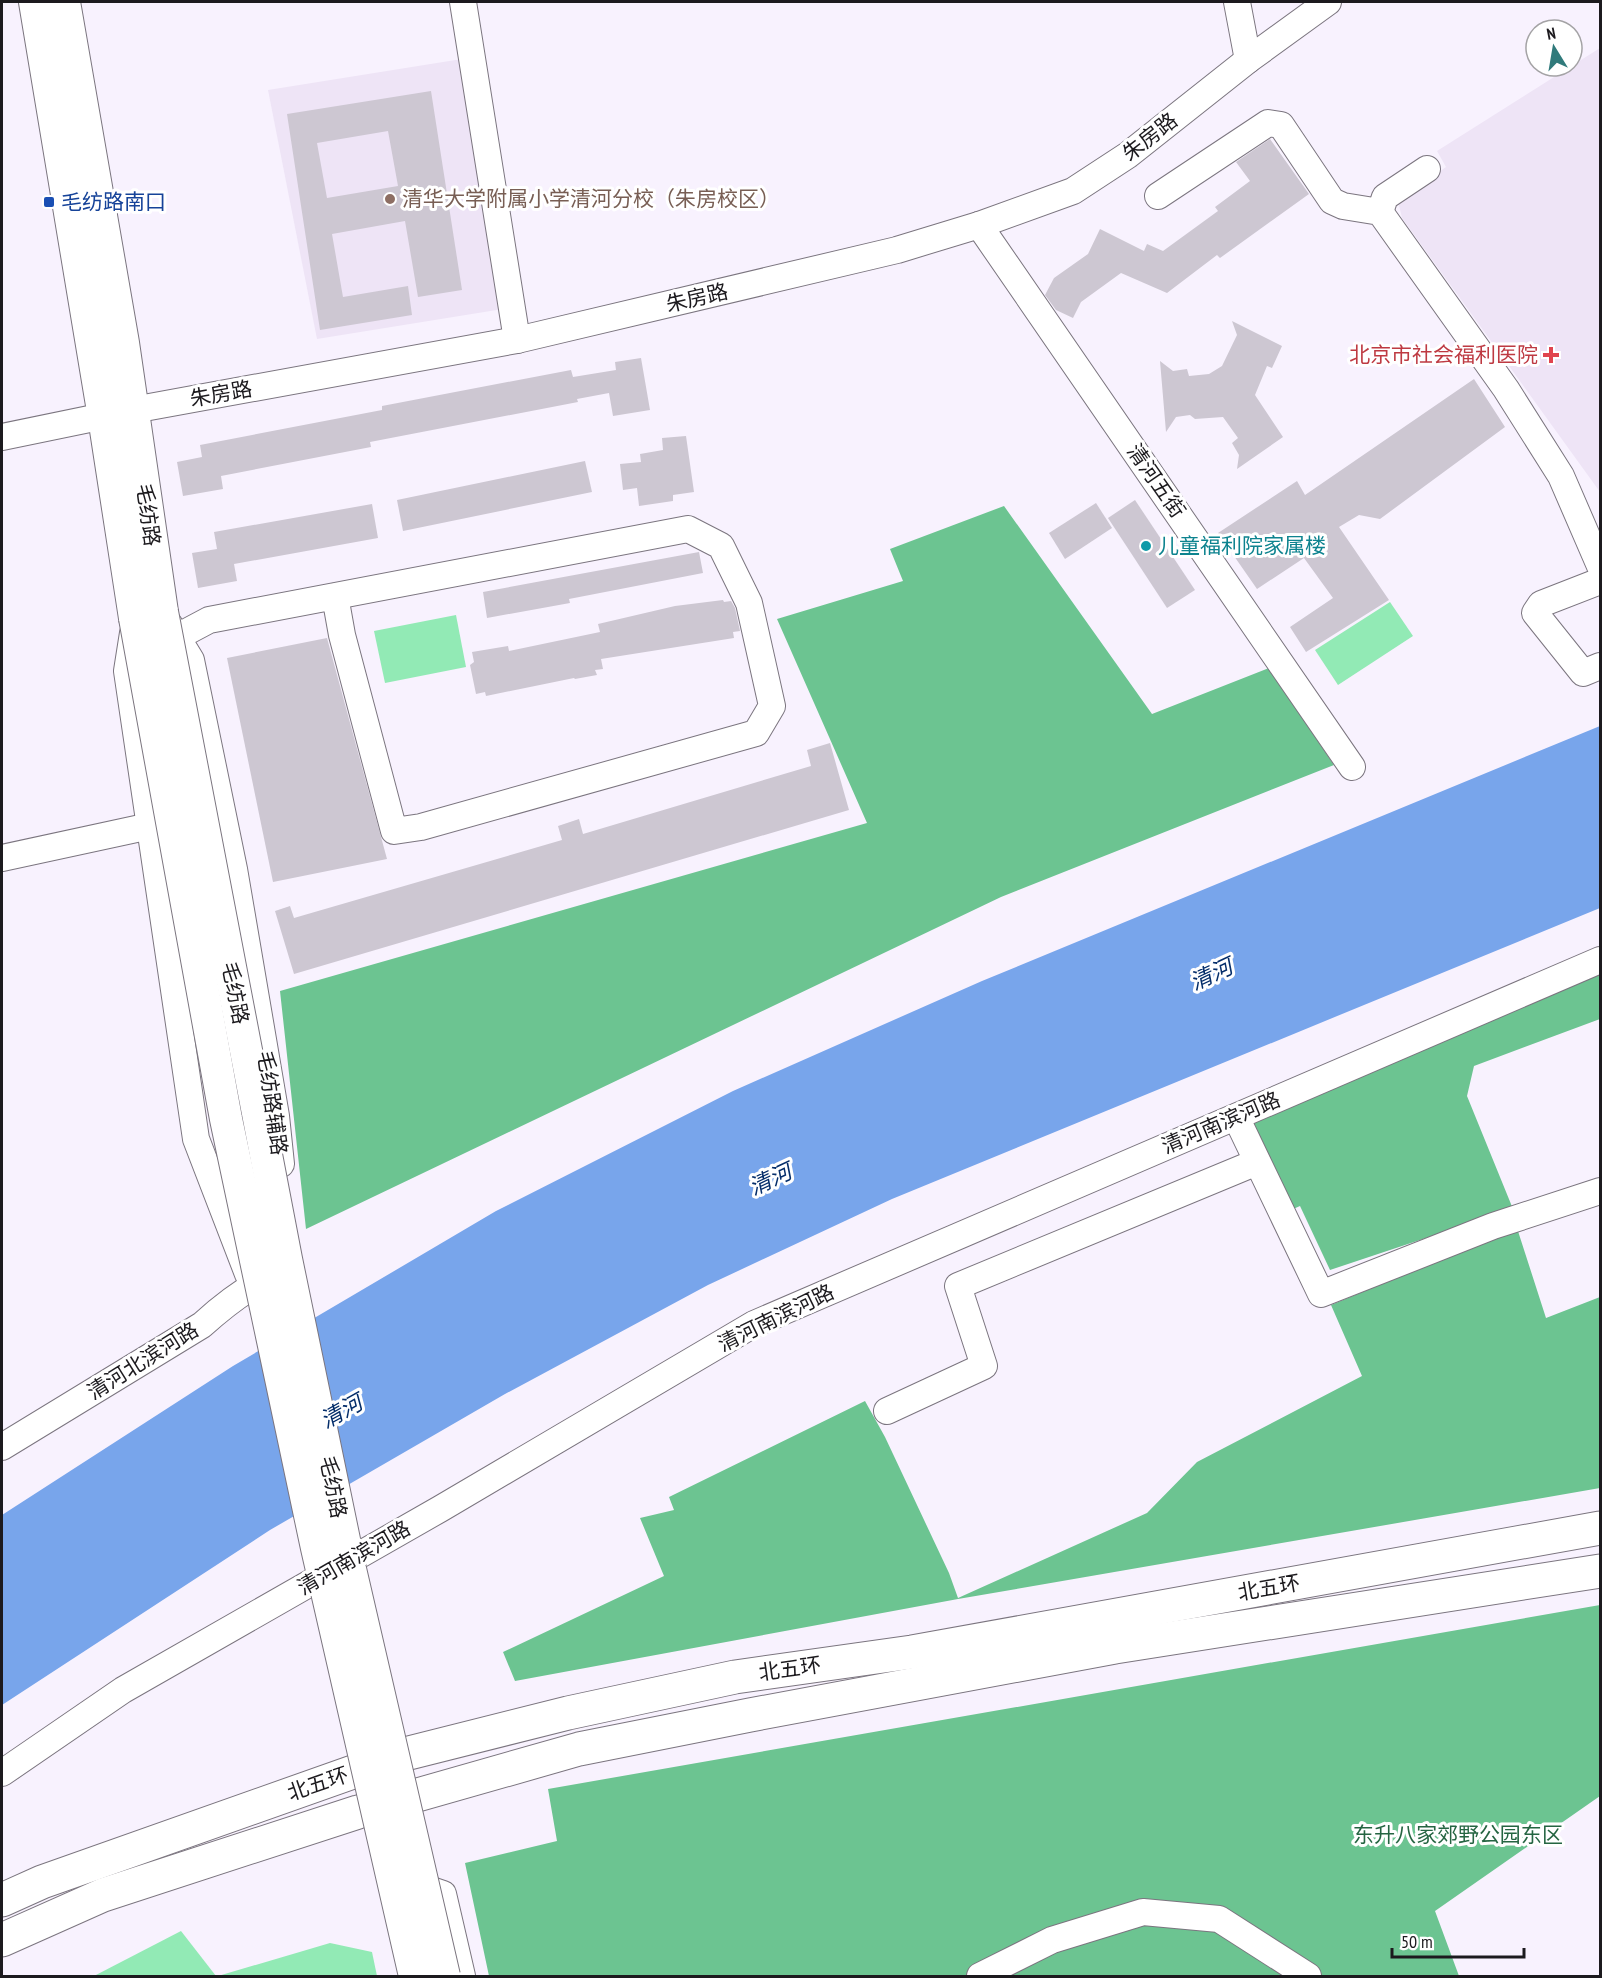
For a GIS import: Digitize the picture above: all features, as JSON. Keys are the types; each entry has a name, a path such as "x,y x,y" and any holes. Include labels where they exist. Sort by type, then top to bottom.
{"highway":[{"name":"北五环","path":"2,1900 42,1882 401,1755 568,1713 735,1677 912,1652 1600,1528"},
{"name":"北五环","path":"2,1940 103,1895 358,1812 579,1749 1115,1647 1600,1571"}],"main road":[{"path":"34,2 119,414 158,622"},
{"path":"64,2 100,201 119,414"},
{"name":"毛纺路","path":"158,622 226,1119 315,1536 415,1977"},
{"name":"毛纺路","path":"158,622 350,1569 444,1977"}],"street":[{"path":"463,2 517,340"},
{"path":"1237,2 1248,60"},
{"name":"朱房路","path":"2,437 517,340 897,250 979,225 1073,191 1128,155 1248,60 1328,2"},
{"path":"1158,196 1268,123 1281,125 1332,201 1343,206 1380,212 1506,389 1555,466 1600,566"},
{"path":"1380,212 1385,197 1427,169"},
{"name":"清河五街","path":"979,225 1352,767"},
{"path":"252,1285 196,1139 127,671 158,622 209,620 335,596 688,529 721,546 749,603 772,706 756,733 421,827 394,831 342,635 335,596"},
{"path":"1592,670 1535,613 1541,604 1600,581"},
{"name":"毛纺路辅路","path":"158,622 190,660 234,869 269,1077 281,1166 282,1282 337,1567"},
{"path":"2,858 150,826"},
{"name":"清河南滨河路","path":"2,1773 123,1689 450,1503 754,1324 1600,960"},
{"path":"1236,1117 1321,1294 1493,1226 1600,1191"},
{"path":"887,1411 984,1366 958,1286 1257,1162"},
{"name":"清河北滨河路","path":"2,1448 202,1325 252,1285 282,1282"},
{"path":"401,1977 384,1911 407,1882 443,1894 462,1977"},
{"path":"980,1977 1052,1940 1143,1912 1219,1918 1308,1977"}],"shaded area":[{"name":"北京市社会福利医院","path":"1600,48 1600,492 1402,218 1398,201 1446,167 1437,151 1553,78 1584,78 1584,58"},
{"name":"清华大学附属小学清河分校（朱房校区）","path":"468,58 509,308 317,339 268,90"}],"green space":[{"path":"1004,506 1152,714 1269,668 1334,765 1001,897 306,1229 280,991 867,823 777,619 903,581 890,549"},
{"path":"1390,602 1413,636 1338,685 1315,650"},
{"path":"456,615 466,667 385,683 374,631"},
{"path":"1600,973 1600,1019 1474,1066 1467,1096 1513,1209 1330,1270 1300,1206 1291,1210 1250,1121"},
{"path":"1517,1228 1546,1318 1600,1297 1600,1488 958,1599 515,1681 503,1652 664,1576 640,1518 674,1510 669,1497 865,1401 885,1437 949,1573 958,1598 1147,1513 1197,1462 1362,1376 1331,1305"},
{"name":"东升八家郊野公园东区","path":"1600,1605 1600,1796 1435,1911 1459,1976 489,1976 465,1863 557,1841 548,1789"},
{"path":"181,1931 216,1976 94,1976"},
{"path":"330,1943 372,1952 377,1976 218,1976"}],"water":[{"name":"清河","path":"1600,726 1600,908 892,1199 708,1285 505,1394 270,1530 2,1705 2,1515 233,1366 496,1211 733,1091 982,981"}],"building":[{"path":"431,91 462,290 418,297 405,221 332,234 343,297 408,286 412,315 320,330 287,114","holes":["388,131 398,186 327,198 317,143"]},
{"path":"1270,139 1309,194 1220,258 1217,255 1167,293 1121,273 1081,302 1073,318 1056,310 1045,295 1054,278 1088,254 1100,229 1144,251 1147,244 1163,251 1218,211 1215,207 1250,181 1236,162"},
{"path":"1232,321 1282,346 1272,368 1267,366 1255,395 1283,437 1237,469 1239,455 1232,443 1238,438 1223,417 1195,419 1190,415 1176,417 1166,432 1160,361 1173,371 1187,369 1189,376 1209,374 1222,366 1237,335"},
{"path":"641,358 650,410 613,416 609,393 577,399 578,402 370,442 371,447 221,476 223,489 183,496 177,462 202,457 200,445 382,410 382,406 571,370 573,377 616,370 615,362"},
{"path":"1474,379 1505,427 1380,519 1359,515 1339,527 1389,600 1306,652 1290,627 1333,598 1304,558 1257,589 1218,533 1297,481 1305,495"},
{"path":"686,436 694,492 673,495 673,501 639,506 637,488 623,490 620,464 641,462 640,454 663,450 662,438"},
{"path":"585,461 592,492 403,531 397,500"},
{"name":"儿童福利院家属楼","path":"1135,500 1195,590 1167,608 1108,518"},
{"path":"1096,503 1112,528 1065,559 1049,533"},
{"path":"372,504 378,538 234,564 237,581 198,588 192,553 217,549 214,532"},
{"path":"699,552 703,573 569,599 570,603 487,618 483,592"},
{"path":"723,600 724,602 731,601 735,608 740,631 733,632 734,638 601,659 603,669 595,670 597,675 486,696 485,692 476,694 470,665 474,662 472,652 508,646 509,651 600,632 598,624 675,606"},
{"path":"327,638 387,859 273,882 227,658"},
{"path":"830,743 849,810 294,974 275,911 290,906 294,918 562,840 558,826 579,819 583,834 811,766 807,750"}],"place":[{"name":"清华大学附属小学清河分校（朱房校区）","path":"390,199"},
{"name":"毛纺路南口","path":"49,202"},
{"name":"北京市社会福利医院","path":"1551,355"},
{"name":"儿童福利院家属楼","path":"1146,546"}]}
